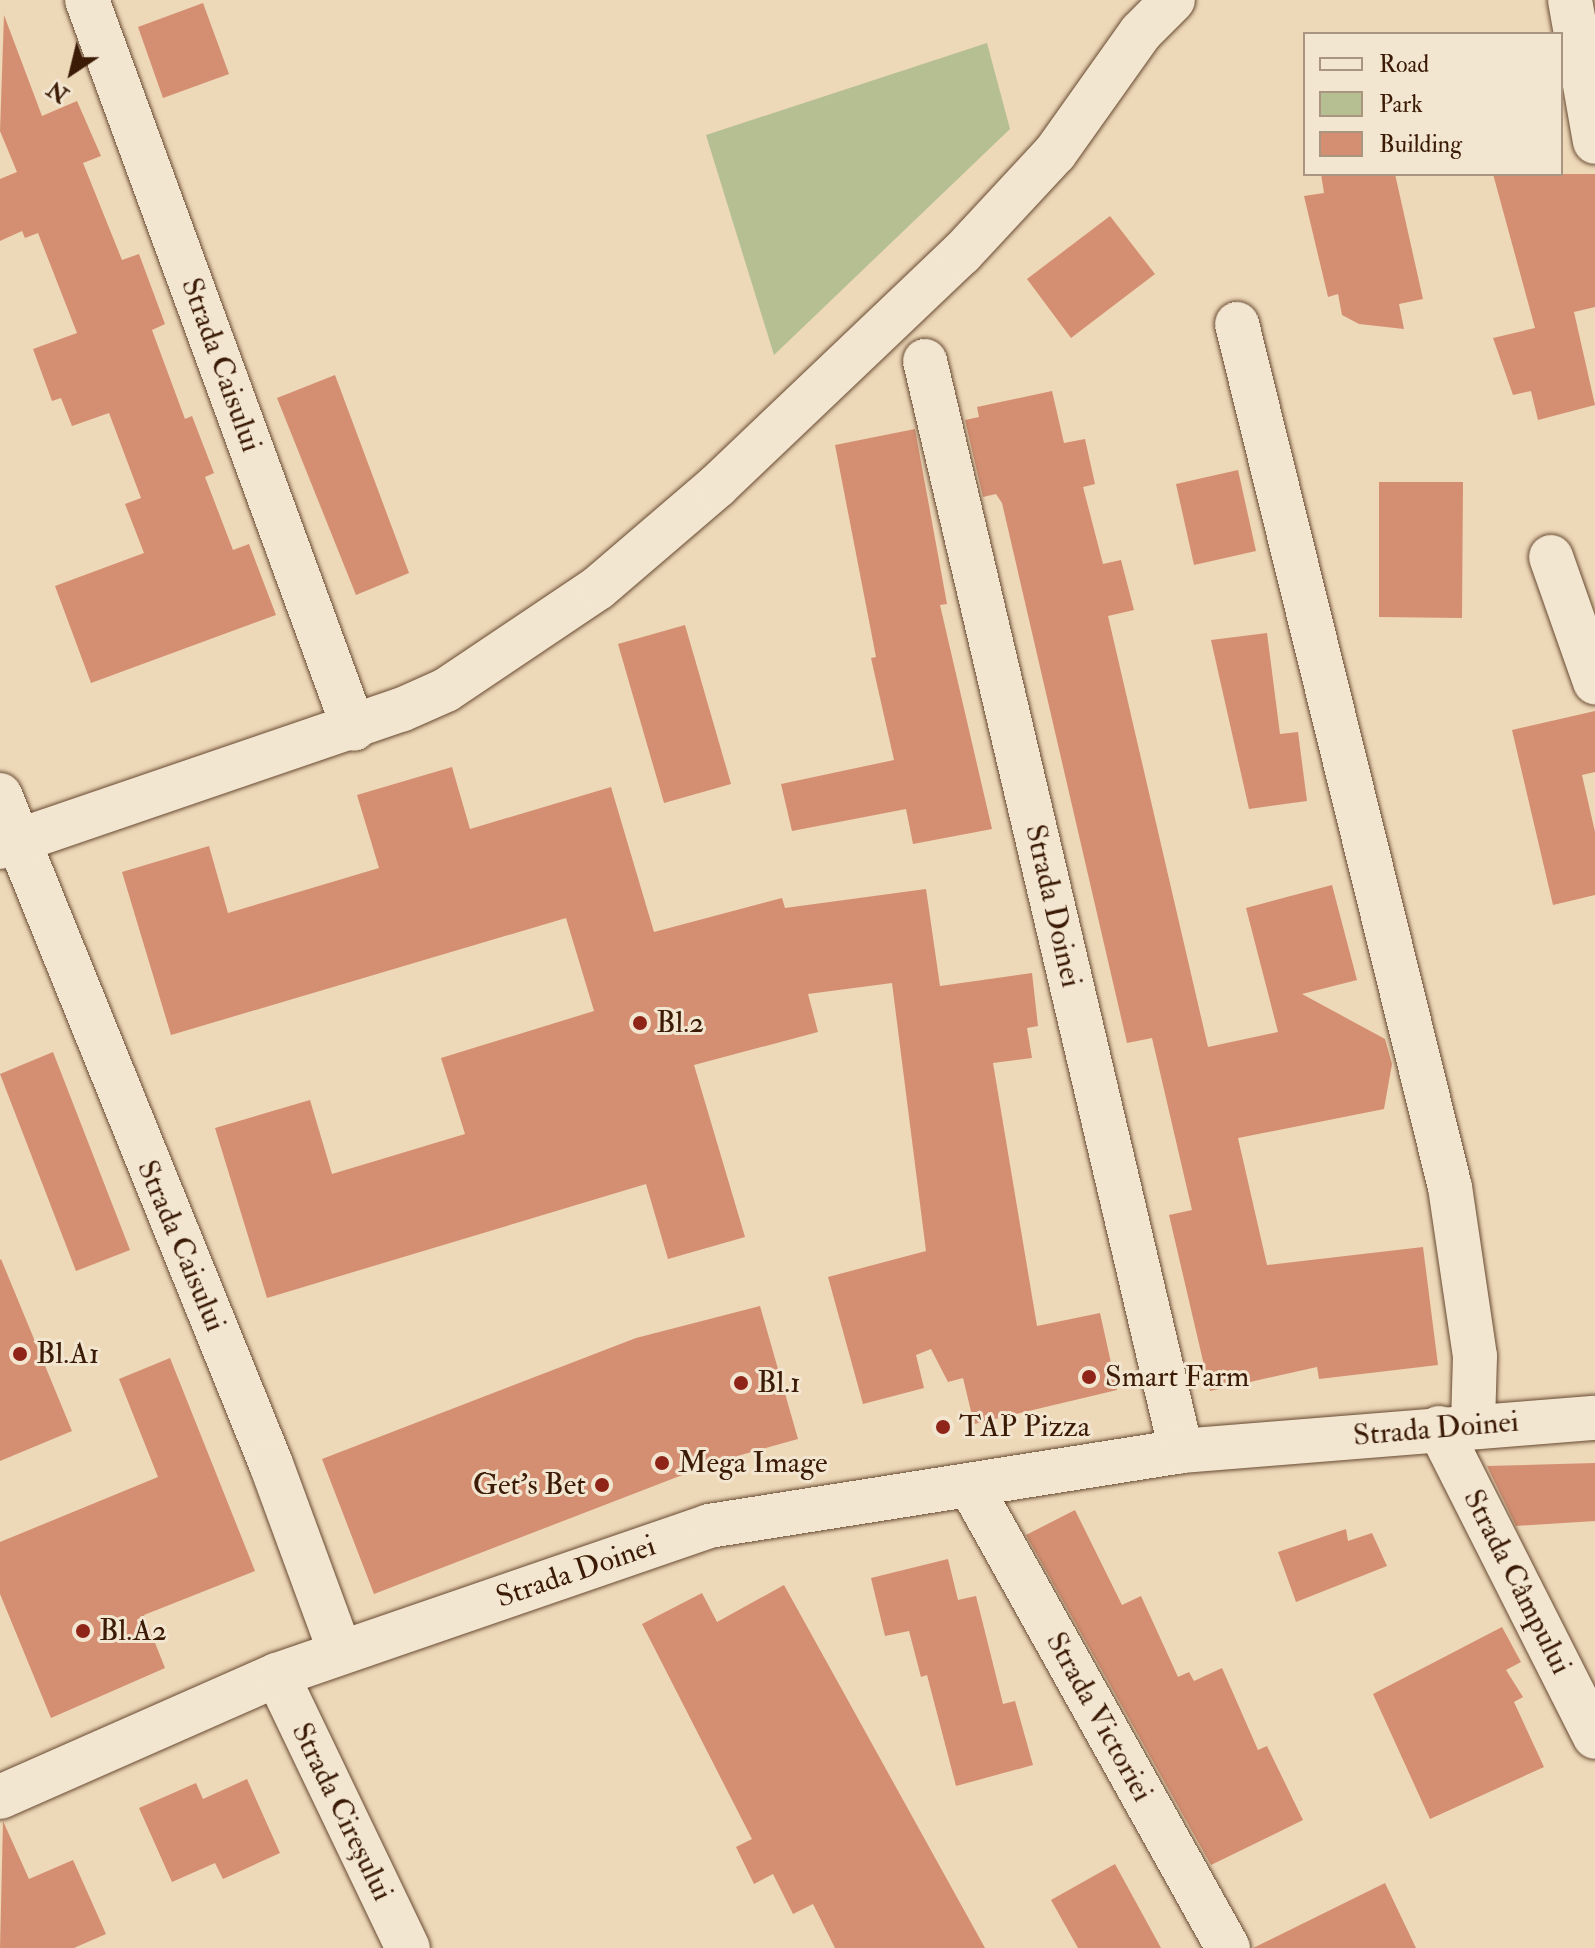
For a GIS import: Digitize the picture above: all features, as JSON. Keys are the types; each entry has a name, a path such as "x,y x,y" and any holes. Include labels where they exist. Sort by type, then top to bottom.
{"street":[{"name":"Strada Caisului","path":"87,0 354,729"},
{"path":"9,844 354,729 446,690 598,588 717,486 1013,200 1082,120 1141,32 1173,0"},
{"path":"1570,0 1595,142"},
{"path":"1237,324 1450,1187 1475,1356 1456,1426"},
{"name":"Strada Doinei","path":"925,361 1181,1451"},
{"path":"1551,557 1595,682"},
{"name":"Strada Caisului","path":"0,795 9,844 271,1464 340,1652"},
{"name":"Strada Doinei","path":"0,1797 277,1675 709,1526 971,1487 1181,1451 1456,1426 1595,1418"},
{"name":"Strada Câmpului","path":"1456,1426 1595,1737"},
{"name":"Strada Victoriei","path":"971,1487 1228,1948"},
{"name":"Strada Cireșului","path":"277,1675 408,1948"}],"green space":[{"path":"987,43 1010,129 774,355 706,135"}],"building":[{"path":"203,3 229,74 163,98 138,27"},
{"path":"4,15 42,116 77,101 101,156 83,163 122,260 139,254 165,324 152,330 185,419 192,416 214,473 205,477 233,550 249,544 276,615 91,683 55,586 144,553 125,504 141,498 109,413 72,426 61,398 52,401 33,349 77,333 38,233 25,238 22,231 0,241 0,179 17,172 0,131"},
{"path":"1595,174 1595,307 1574,312 1595,405 1538,420 1531,391 1513,395 1493,338 1535,328 1494,176"},
{"path":"1321,176 1395,176 1423,299 1399,304 1404,329 1359,324 1342,315 1338,294 1328,297 1304,196 1324,193"},
{"path":"1110,216 1155,274 1071,338 1027,279"},
{"path":"335,375 409,573 356,595 277,398"},
{"path":"1052,391 1064,443 1085,439 1095,484 1083,487 1103,564 1121,560 1134,610 1108,616 1208,1047 1278,1032 1246,908 1332,885 1357,980 1302,994 1385,1039 1392,1064 1384,1109 1238,1138 1267,1265 1423,1247 1438,1365 1319,1379 1317,1367 1210,1391 1169,1215 1192,1210 1152,1038 1127,1043 1002,503 996,494 983,497 965,420 979,417 977,407"},
{"path":"915,429 947,604 940,605 992,829 913,844 906,809 792,831 781,784 894,760 871,658 876,657 835,445"},
{"path":"1238,470 1256,551 1194,565 1176,484"},
{"path":"1379,482 1463,482 1462,618 1379,617"},
{"path":"685,625 731,784 664,803 618,644"},
{"path":"1267,633 1280,734 1298,732 1307,801 1249,809 1211,640"},
{"path":"1595,711 1595,772 1582,775 1595,832 1595,895 1553,905 1512,730"},
{"path":"452,767 470,829 611,787 654,932 782,898 785,908 926,889 940,986 1032,973 1038,1026 1027,1028 1032,1058 993,1063 1037,1326 1100,1313 1117,1390 974,1424 963,1378 948,1382 931,1349 916,1355 924,1388 863,1404 828,1277 926,1251 892,983 808,994 818,1032 694,1065 745,1237 668,1259 646,1184 267,1298 215,1128 310,1100 332,1174 465,1134 441,1058 594,1011 566,918 171,1035 122,872 209,846 228,913 379,868 357,795"},
{"path":"53,1052 130,1250 76,1271 0,1074"},
{"name":"Bl.A1","path":"0,1260 72,1431 0,1461"},
{"path":"760,1306 798,1439 716,1462 374,1594 322,1459 636,1338"},
{"path":"170,1358 255,1571 144,1615 165,1668 51,1718 0,1594 0,1542 158,1477 119,1379"},
{"path":"1595,1463 1595,1521 1516,1526 1487,1466"},
{"path":"1075,1510 1122,1605 1141,1596 1178,1677 1189,1672 1194,1681 1222,1668 1258,1750 1267,1746 1303,1820 1211,1865 1026,1535"},
{"path":"1346,1529 1348,1541 1372,1533 1387,1566 1296,1602 1278,1552"},
{"path":"948,1559 958,1600 976,1596 1003,1704 1015,1701 1033,1765 956,1786 927,1675 921,1677 909,1631 885,1636 871,1578"},
{"path":"784,1585 985,1948 835,1948 813,1904 793,1914 773,1874 754,1884 736,1847 752,1839 642,1624 702,1593 717,1622"},
{"path":"1502,1627 1521,1662 1506,1670 1523,1697 1514,1702 1544,1767 1430,1819 1373,1694"},
{"path":"247,1779 280,1853 223,1879 215,1863 172,1882 139,1808 196,1783 203,1799"},
{"path":"3,1821 29,1879 73,1860 106,1934 74,1948 0,1948"},
{"path":"1115,1864 1161,1948 1078,1948 1051,1900"},
{"path":"1385,1883 1416,1948 1253,1948"}],"place":[{"name":"Bl.2","path":"640,1023"},
{"name":"Bl.A1","path":"20,1354"},
{"name":"Smart Farm","path":"1089,1377"},
{"name":"Bl.1","path":"741,1383"},
{"name":"TAP Pizza","path":"943,1427"},
{"name":"Mega Image","path":"662,1463"},
{"name":"Get's Bet","path":"602,1485"},
{"name":"Bl.A2","path":"83,1631"}]}
